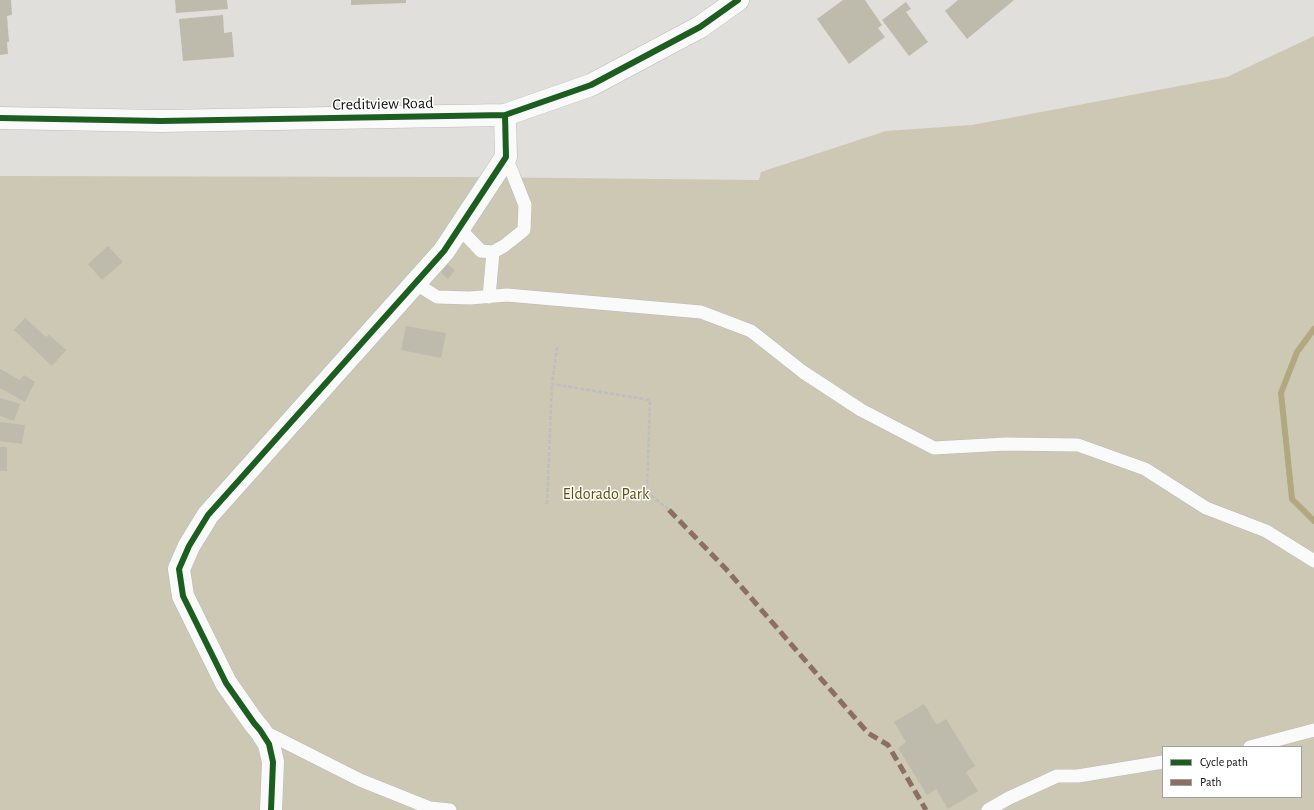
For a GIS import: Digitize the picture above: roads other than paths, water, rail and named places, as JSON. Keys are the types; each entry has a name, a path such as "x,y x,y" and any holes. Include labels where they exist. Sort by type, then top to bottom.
{"street":[{"name":"Creditview Road","path":"0,118 161,121 505,115 591,85 700,27 738,0"},
{"path":"270,810 273,762 269,744 226,684 183,596 180,569 189,546 208,515 444,251 506,157 505,115"}],"lane":[{"path":"459,228 481,251 493,252 504,246 524,230 525,205 506,157"},
{"path":"490,297 493,252"},
{"path":"415,283 437,296 470,298 507,295 701,312 751,331 803,372 861,410 934,448 1006,444 1078,445 1145,469 1206,508 1266,531 1314,561"},
{"path":"260,730 360,780 430,808 450,810"},
{"path":"1254,746 1314,730"},
{"path":"988,810 1009,798 1057,776 1078,776 1162,762"}],"waterway":[{"path":"1314,329 1297,352 1281,393 1292,499 1314,521"}],"park label":[{"name":"Eldorado Park","path":"606,494"}]}
